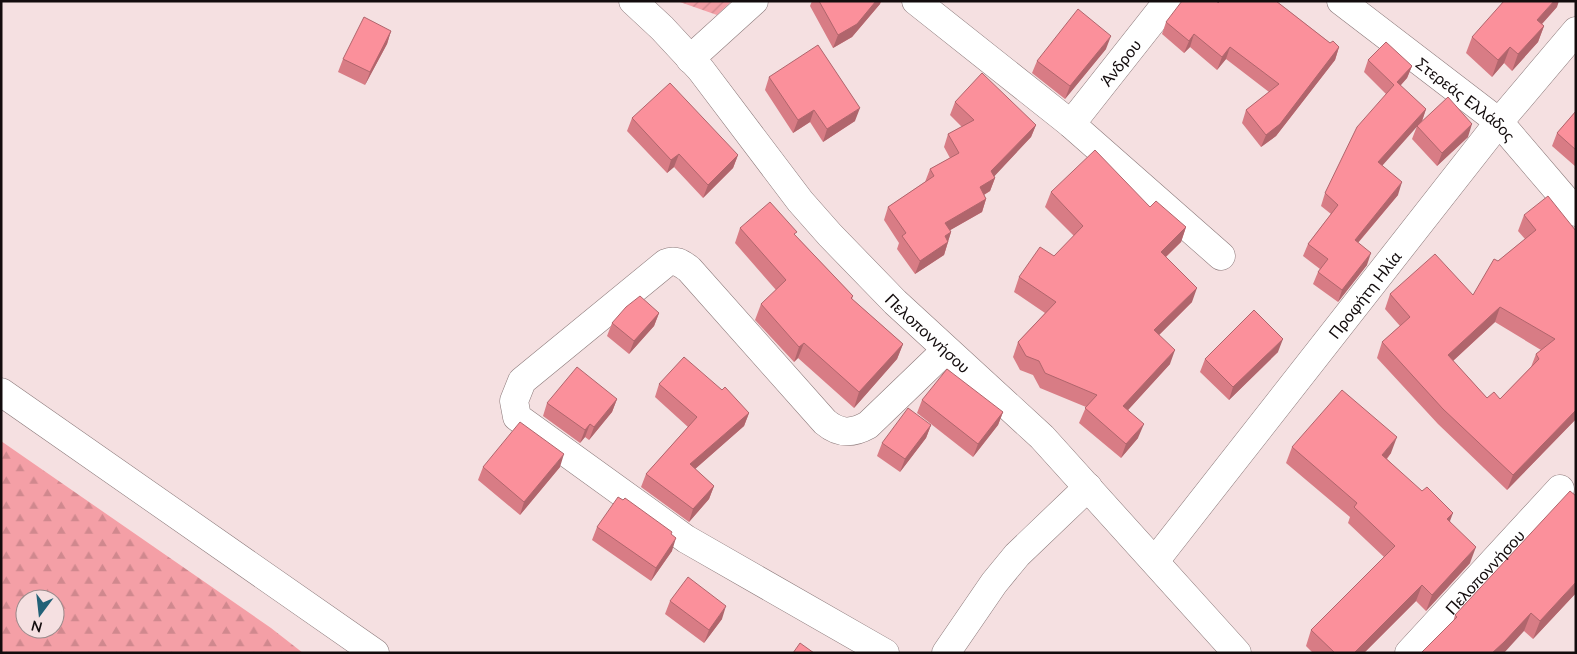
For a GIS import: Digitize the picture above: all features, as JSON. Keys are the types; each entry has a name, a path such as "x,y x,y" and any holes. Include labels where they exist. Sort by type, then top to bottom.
{"street":[{"name":"Πελοποννήσου","path":"633,1 662,28 701,70 794,194 864,272 946,350 1021,417 1088,487 1237,653"},
{"path":"690,59 754,1"},
{"path":"916,1 1070,124 1221,256"},
{"name":"Άνδρου","path":"1070,124 1168,1"},
{"name":"Στερεάς Ελλάδος","path":"1342,1 1499,122 1576,212"},
{"name":"Προφήτη Ηλία","path":"1155,561 1499,122 1576,31"},
{"path":"885,653 686,538 516,417 514,401 522,381 666,262 670,261 682,263 689,269 825,422 838,430 857,431 868,425 946,350"},
{"path":"1,392 375,653"},
{"path":"946,653 994,583 1017,555 1088,487"},
{"name":"Πελοποννήσου","path":"1409,653 1560,489"}],"green space":[{"path":"677,1 732,1 717,15"},
{"path":"1,441 271,628 303,653 1,653"}],"building":[{"path":"819,1 876,1 857,24 838,35"},
{"path":"1182,1 1217,1 1218,3 1220,1 1276,1 1330,43 1333,41 1339,47 1280,124 1266,135 1246,110 1279,84 1230,47 1222,57 1194,34 1189,41 1166,22"},
{"path":"1504,1 1554,1 1537,20 1544,26 1518,54 1510,47 1498,60 1472,37"},
{"path":"1078,9 1111,36 1070,86 1037,61"},
{"path":"364,17 391,31 370,72 343,59"},
{"path":"1386,42 1412,66 1397,82 1426,109 1378,162 1402,182 1355,240 1371,253 1342,290 1318,272 1328,259 1308,244 1338,205 1325,193 1357,127 1394,85 1368,60"},
{"path":"818,45 860,108 827,129 814,110 798,120 769,77"},
{"path":"982,73 1036,125 991,171 995,178 980,187 986,199 945,223 951,232 945,236 948,242 920,261 902,236 906,233 888,207 934,176 930,169 959,153 948,134 974,120 955,102"},
{"path":"670,83 738,155 708,185 679,154 671,160 632,118"},
{"path":"1448,97 1472,124 1442,153 1417,126"},
{"path":"1576,111 1576,150 1557,133"},
{"path":"1095,150 1150,207 1156,201 1186,227 1161,252 1197,288 1154,330 1175,350 1123,406 1144,424 1126,444 1085,408 1097,395 1045,373 1039,361 1026,356 1018,342 1056,302 1019,277 1040,247 1054,256 1083,226 1051,192"},
{"path":"1548,196 1576,231 1576,410 1513,475 1443,409 1382,342 1410,317 1390,294 1435,254 1473,295 1494,259 1498,261 1536,230 1524,215","holes":["1500,307 1555,339 1536,354 1539,359 1500,399 1494,392 1487,398 1448,355"]},
{"path":"770,202 797,232 794,234 853,296 851,298 903,344 859,392 804,343 799,347 761,304 786,280 740,228"},
{"path":"640,296 659,313 634,341 612,323 626,307"},
{"path":"1254,310 1283,339 1233,387 1205,359"},
{"path":"684,357 722,390 725,387 749,413 690,464 714,486 693,509 646,474 697,417 659,384"},
{"path":"577,367 617,399 594,427 590,424 585,430 547,403"},
{"path":"947,369 1003,412 978,444 922,400"},
{"path":"1342,390 1397,437 1382,455 1422,491 1427,487 1453,513 1447,519 1476,547 1432,595 1422,585 1354,653 1335,653 1311,630 1395,546 1354,507 1357,503 1292,447"},
{"path":"908,408 931,425 905,459 882,443"},
{"path":"520,422 564,454 524,502 483,467"},
{"path":"1570,491 1576,496 1576,582 1540,621 1531,613 1492,653 1421,653 1457,617 1455,615"},
{"path":"618,497 623,500 625,498 672,532 671,534 676,538 656,568 597,527"},
{"path":"688,577 726,606 709,630 670,601"},
{"path":"800,643 814,653 793,653"}]}
